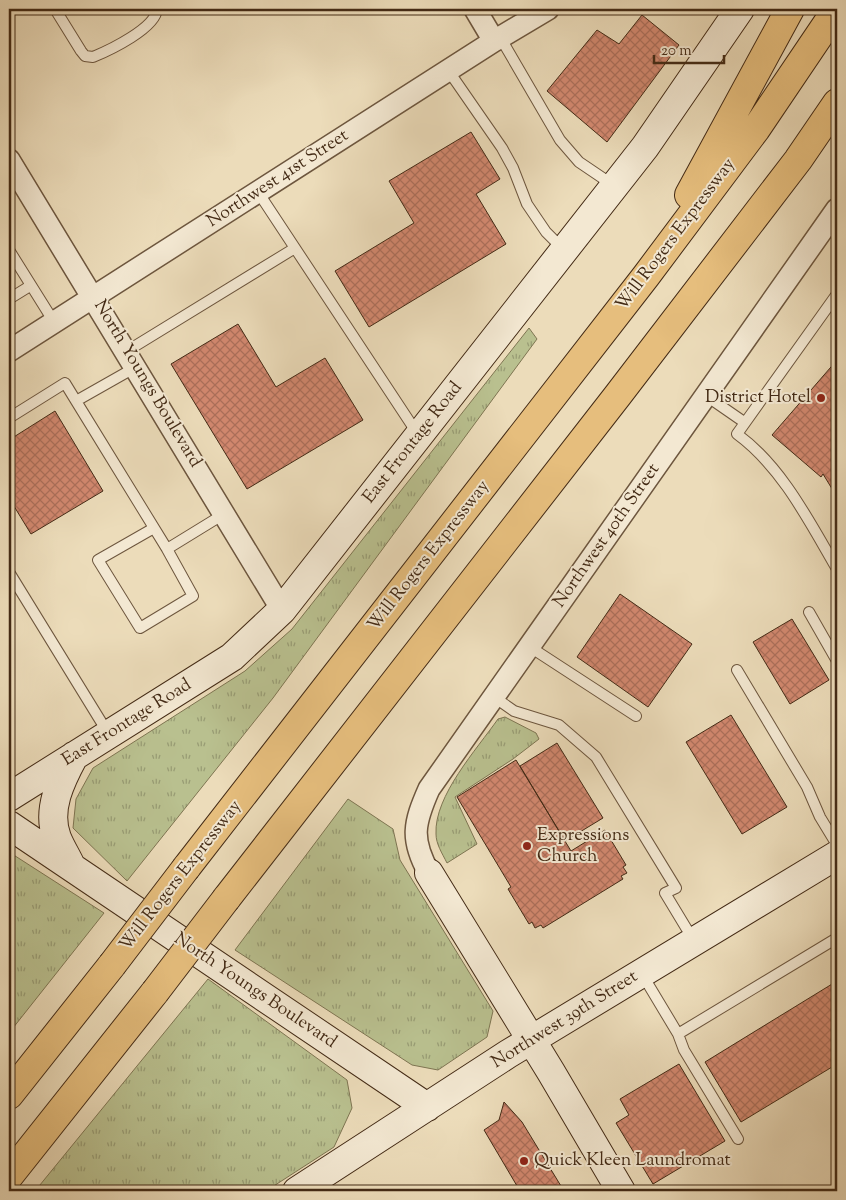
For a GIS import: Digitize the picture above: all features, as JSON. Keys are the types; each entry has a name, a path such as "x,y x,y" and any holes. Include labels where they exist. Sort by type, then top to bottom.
{"highway":[{"path":"646,276 790,9"},
{"name":"Will Rogers Expressway","path":"9,1094 112,965 646,276 756,129 837,9"},
{"path":"9,1176 155,992 618,396 798,160 837,102"}],"main road":[{"name":"East Frontage Road","path":"9,797 232,657 282,610 645,147 740,9"},
{"path":"72,868 56,836 53,811 59,783 74,756"},
{"name":"North Youngs Boulevard","path":"9,825 427,1106"},
{"name":"Northwest 39th Street","path":"297,1191 531,1040 837,854"},
{"path":"429,873 621,1191"}],"street":[{"path":"475,9 497,39"},
{"name":"Northwest 41st Street","path":"9,351 448,70 548,9"},
{"name":"North Youngs Boulevard","path":"9,160 94,297 282,610"},
{"name":"Northwest 40th Street","path":"429,873 415,842 415,827 420,808 429,789 837,209"}],"lane":[{"path":"55,9 81,51 85,56 93,57 148,26 157,14 157,9"},
{"path":"497,39 560,140 579,162 614,186"},
{"path":"448,70 502,148 513,168 527,204 546,232 564,250"},
{"path":"258,192 419,435"},
{"path":"76,401 131,359 295,248"},
{"path":"9,250 54,322"},
{"path":"9,299 30,286"},
{"path":"837,294 737,434 748,442 791,491 837,569"},
{"path":"9,418 65,383 167,549 193,596 140,628 98,560 154,528"},
{"path":"705,395 744,422"},
{"path":"167,549 224,514"},
{"path":"9,572 109,735"},
{"path":"809,612 837,661"},
{"path":"530,646 636,716"},
{"path":"737,670 807,787 820,817 837,845"},
{"path":"494,697 514,711 559,725 596,757 676,888 665,894 694,941"},
{"path":"678,1034 837,938"},
{"path":"641,973 678,1034 684,1050 738,1139"}],"green space":[{"path":"529,328 537,339 273,698 127,881 73,828 76,799 93,768 245,671 292,629"},
{"path":"505,717 536,733 539,739 513,759 455,797 477,844 447,863 436,838 437,819 442,804 458,774 498,719"},
{"path":"348,799 393,829 400,860 493,1011 487,1037 438,1070 412,1065 235,950"},
{"path":"9,852 104,913 9,1033"},
{"path":"208,979 347,1080 352,1108 334,1147 266,1191 35,1191"}],"building":[{"path":"642,15 679,45 607,142 547,91 597,30 619,44"},
{"path":"471,132 500,179 476,194 506,244 369,327 335,271 414,223 389,181"},
{"path":"238,324 276,387 325,358 363,420 247,489 171,364"},
{"name":"District Hotel","path":"837,360 837,497 823,474 821,477 772,435"},
{"path":"55,411 103,491 31,534 9,498 9,440"},
{"path":"620,594 692,644 648,707 577,657"},
{"path":"792,619 829,680 790,704 753,642"},
{"path":"731,715 787,807 742,834 686,742"},
{"path":"557,743 603,818 565,841 520,766"},
{"name":"Expressions Church","path":"516,760 571,851 605,830 626,865 623,867 627,873 621,876 623,879 543,928 541,925 535,928 532,922 529,924 508,889 511,887 457,797"},
{"path":"837,981 837,1064 741,1122 705,1062"},
{"path":"679,1064 725,1141 653,1184 616,1123 629,1115 620,1099"},
{"name":"Quick Kleen Laundromat","path":"504,1102 522,1122 564,1191 520,1191 484,1130 499,1120"}],"place":[{"name":"District Hotel","path":"821,398"},
{"name":"Expressions Church","path":"527,846"},
{"name":"Quick Kleen Laundromat","path":"524,1161"}]}
